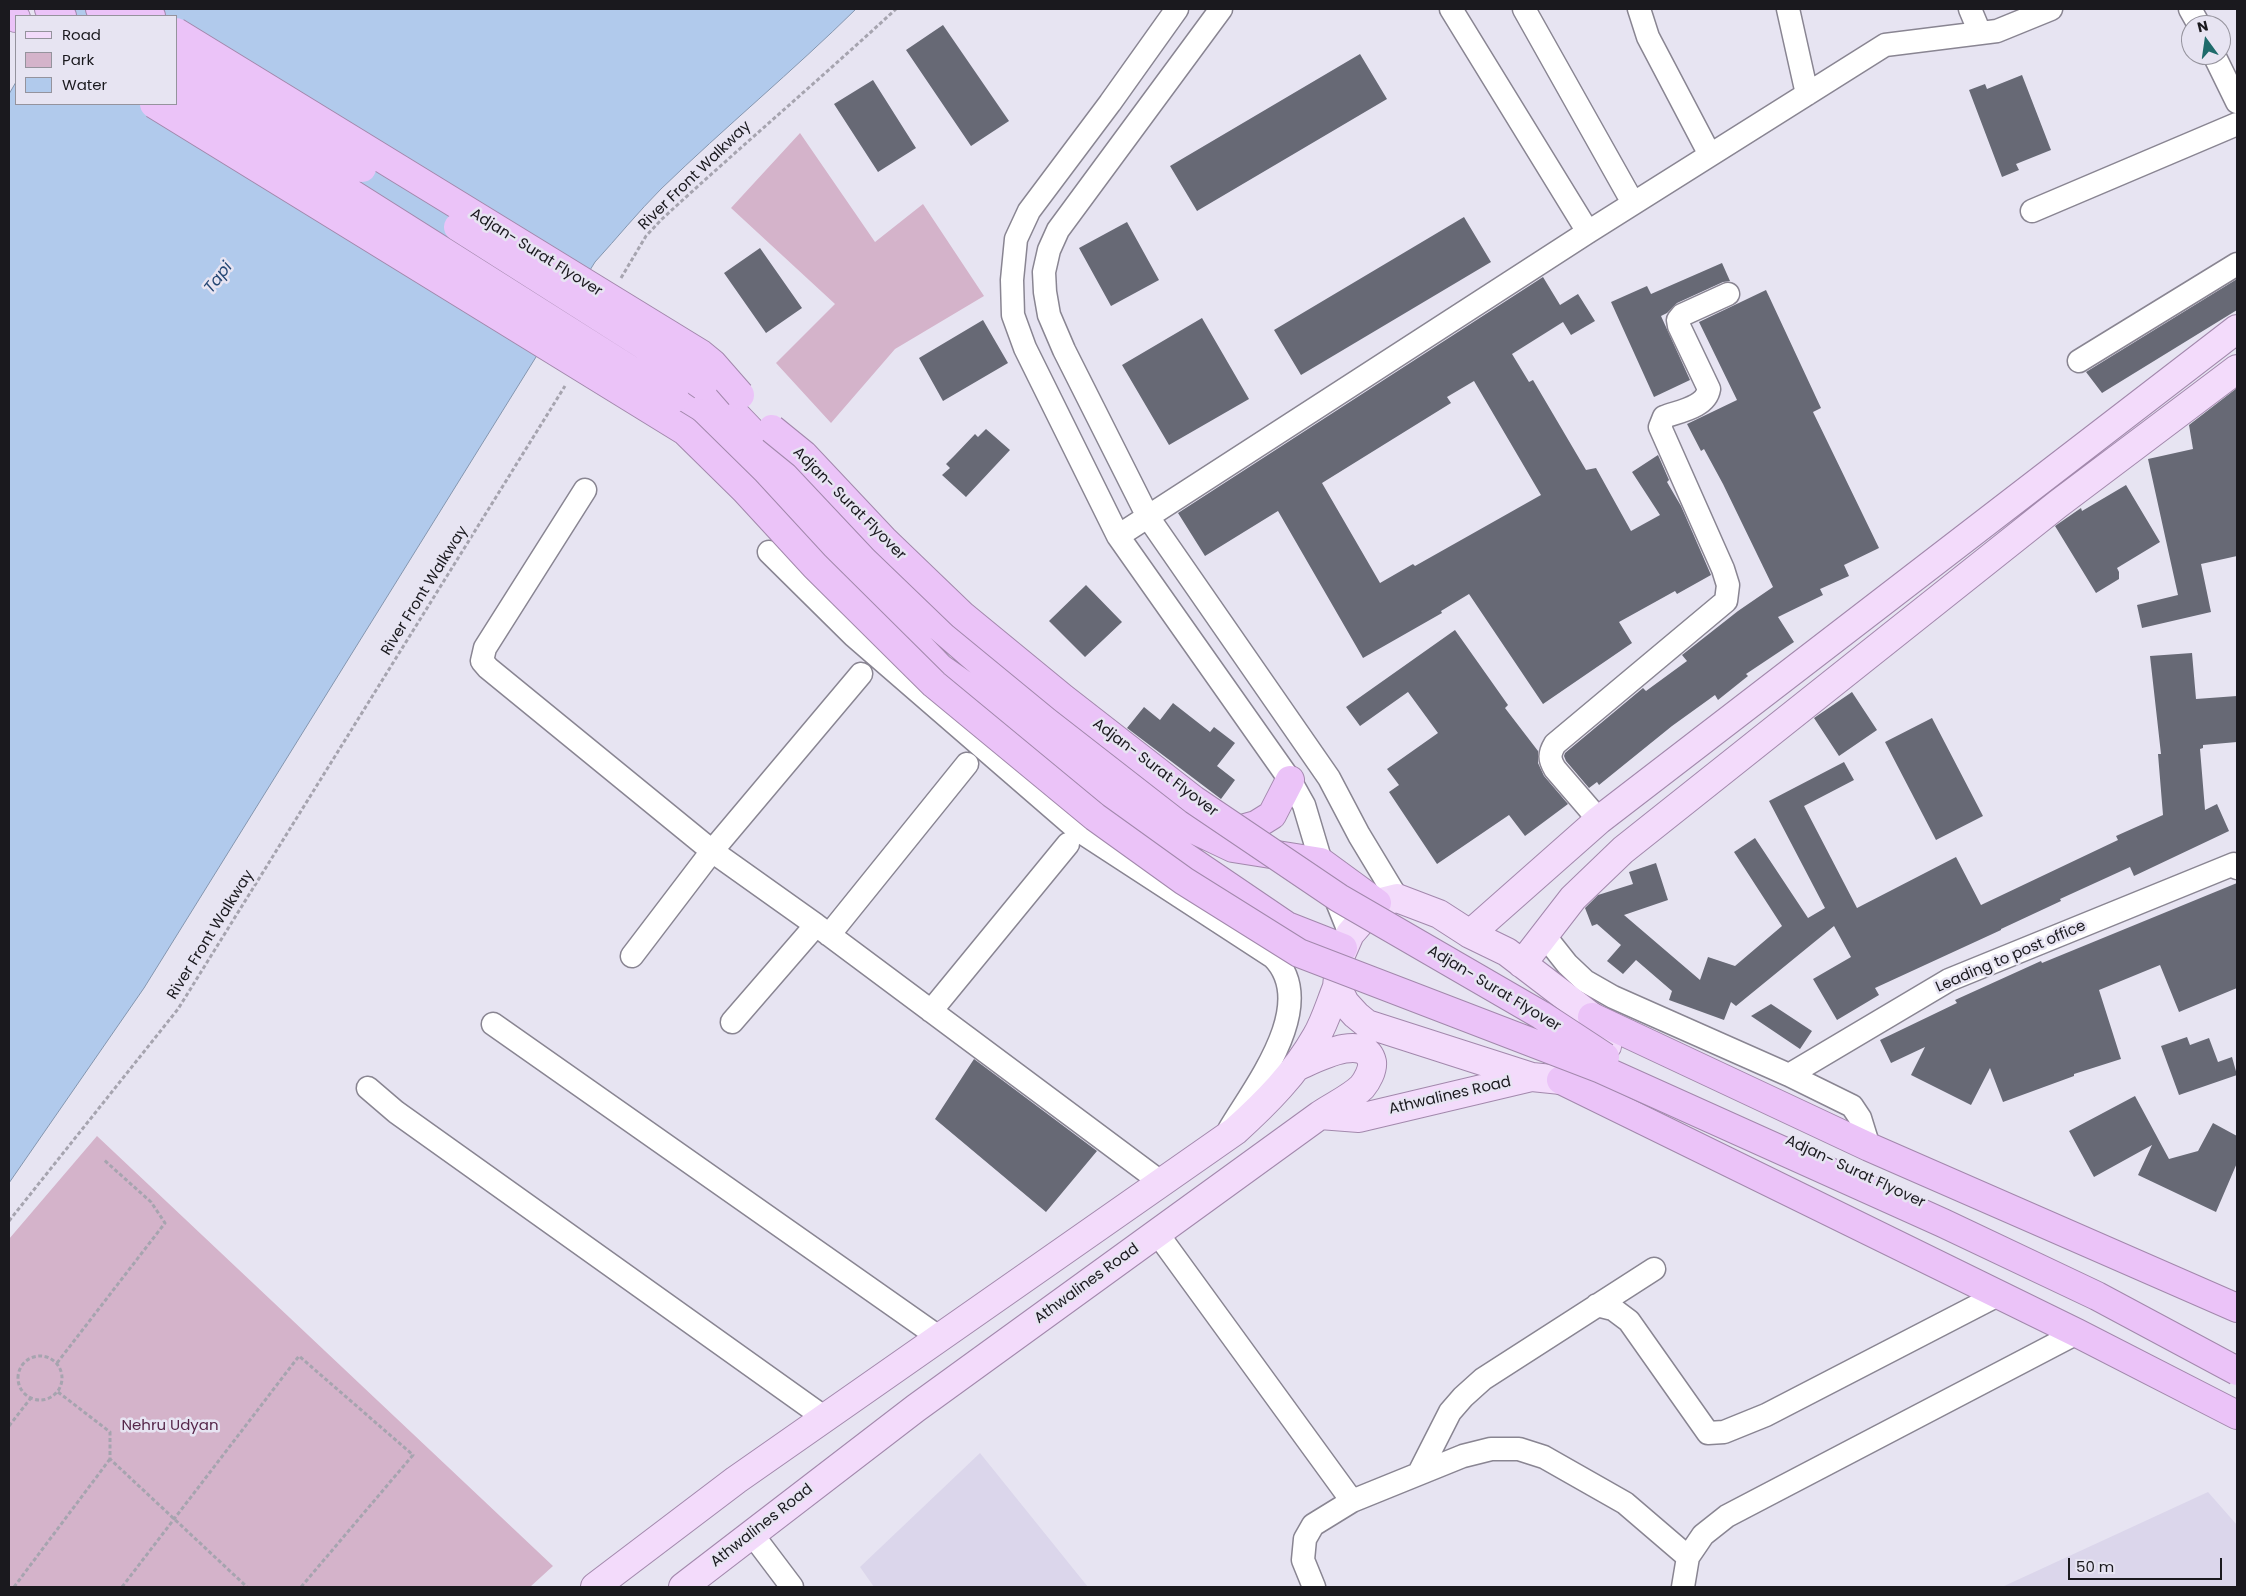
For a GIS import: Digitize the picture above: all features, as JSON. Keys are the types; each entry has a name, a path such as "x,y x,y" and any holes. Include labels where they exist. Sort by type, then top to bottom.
{"highway":[{"path":"49,9 60,15"},
{"path":"138,9 149,15"},
{"name":"Adjan- Surat Flyover","path":"178,33 701,354 712,363 772,429 804,455 884,540 962,616 1194,800 1339,898 1540,1015 1608,1059 2237,1350"},
{"path":"178,58 442,216 645,346 714,393 937,625 1019,696 1157,805 1195,830 1233,848 1321,862 1387,901"},
{"path":"178,87 319,173 675,398 694,412 940,668 1010,718 1159,839 1287,926 1347,941"},
{"name":"Adjan- Surat Flyover","path":"156,105 685,432 745,490 815,566 934,684 1095,817 1184,881 1300,953 1601,1069 1943,1223 2088,1292 2237,1371"},
{"path":"1195,830 1219,836 1256,825 1272,815 1290,780"},
{"path":"1592,1017 1869,1147 2237,1308"},
{"path":"1561,1080 2077,1333 2237,1415"}],"main road":[{"path":"1470,934 1599,820 2237,329"},
{"path":"1522,964 1573,898 1623,850 2058,504 2237,369"},
{"path":"595,1587 736,1480 1235,1131 1270,1099 1296,1067 1317,1036 1337,987 1340,957 1347,941 1387,901 1438,914 1470,934 1507,952 1592,1017 1607,1046 1582,1076 1561,1080 1532,1076 1367,1024 1345,1003 1337,987"},
{"path":"1296,1067 1329,1052 1358,1047 1366,1052 1372,1062 1371,1073 1362,1087 1320,1115"},
{"name":"Athwalines Road","path":"683,1587 916,1408 1320,1115 1359,1118 1532,1076"}],"street":[{"path":"1177,9 1110,103 1029,211 1016,239 1012,280 1013,315 1025,348 1118,536 1290,780 1304,805 1347,941"},
{"path":"1221,9 1069,213 1049,250 1044,272 1049,315 1060,341 1148,517 1329,778 1387,901"},
{"path":"1451,9 1588,232"},
{"path":"1524,9 1633,203"},
{"path":"1638,9 1648,37 1710,155"},
{"path":"1788,9 1807,94"},
{"path":"1970,9 1980,34"},
{"path":"1118,536 1633,203 1885,45 1997,32 2051,9"},
{"path":"2219,65 2237,102"},
{"path":"2032,210 2237,124"},
{"path":"2079,361 2237,264"},
{"path":"1599,820 1555,769 1550,761 1550,752 1556,744 1726,601 1728,585 1723,570 1660,427 1664,417 1700,403 1708,396 1709,388 1679,326 1678,320 1682,315 1728,294"},
{"path":"585,490 485,648 482,661 488,668 712,852 823,930 1162,1183"},
{"path":"768,552 854,636 1078,830 1273,957 1283,967 1290,984 1289,1014 1280,1042 1223,1140"},
{"path":"632,956 712,852 861,674"},
{"path":"732,1022 823,930 968,764"},
{"path":"931,1011 1068,844"},
{"name":"Leading to post office","path":"1789,1075 1949,980 2234,864 2237,868"},
{"path":"1544,935 1567,964 1585,981 1613,997 1789,1075 1852,1106 1860,1118 1869,1147"},
{"path":"494,1024 940,1338"},
{"path":"368,1088 404,1118 825,1418"},
{"path":"1157,1233 1352,1501"},
{"path":"1419,1473 1450,1412 1483,1379 1654,1269"},
{"path":"1597,1305 1613,1309 1629,1321 1708,1433 1724,1432 1766,1414 1998,1295"},
{"path":"1683,1587 1688,1557 1703,1535 1727,1516 2077,1333"},
{"path":"1314,1587 1303,1560 1305,1539 1313,1525 1352,1501 1472,1453 1491,1449 1519,1449 1544,1457 1625,1503 1688,1557"},
{"path":"752,1534 792,1587"}],"path":[{"name":"River Front Walkway","path":"621,279 646,236 662,219 775,116 806,92 896,9"},
{"name":"River Front Walkway","path":"9,1221 178,1009 557,401 568,379"},
{"path":"57,1363 165,1223 151,1202 103,1159"},
{"path":"43,1356 57,1363 63,1377 58,1392 46,1400 30,1399 20,1388 18,1380 22,1365 35,1357 43,1356"},
{"path":"122,1587 299,1356 413,1455 301,1587"},
{"path":"14,1587 110,1459 110,1432 58,1392"},
{"path":"9,1426 30,1399"},
{"path":"110,1459 174,1521 247,1587"}],"shaded area":[{"path":"980,1453 1088,1587 874,1587 860,1567"},
{"path":"2208,1492 2237,1525 2237,1587 2002,1587"}],"green space":[{"path":"800,133 875,242 923,204 984,296 895,349 831,423 776,363 835,304 731,208"},
{"name":"Nehru Udyan","path":"97,1136 553,1566 530,1587 9,1587 9,1239"}],"water":[{"name":"Tapi","path":"64,9 856,9 661,189 595,262 144,988 9,1183 9,94 15,84 15,105 178,105 178,15 60,15"}],"building":[{"path":"943,25 1009,121 971,146 906,50"},
{"path":"1360,54 1387,99 1197,211 1170,166"},
{"path":"2022,75 2051,150 2016,164 2019,170 2002,177 1969,90 1985,84 1987,89"},
{"path":"873,80 916,148 878,172 834,104"},
{"path":"1464,217 1491,262 1301,375 1274,330"},
{"path":"1127,222 1159,280 1111,306 1079,248"},
{"path":"760,248 802,308 766,333 724,273"},
{"path":"1722,263 1730,281 1723,282 1677,303 1661,316 1690,380 1654,397 1611,302 1647,286 1651,294"},
{"path":"1543,277 1560,305 1578,294 1595,321 1571,335 1563,322 1512,354 1529,382 1533,380 1586,470 1596,468 1631,531 1660,515 1632,472 1658,455 1669,480 1667,482 1681,506 1711,575 1677,594 1675,591 1619,622 1632,643 1543,704 1469,594 1441,611 1442,613 1363,658 1278,511 1205,556 1178,513","holes":["1474,381 1541,495 1415,566 1413,564 1380,583 1322,483 1451,403 1447,397"]},
{"path":"2237,279 2237,310 2102,393 2086,372"},
{"path":"1766,290 1821,408 1813,412 1879,548 1844,565 1849,576 1820,589 1823,595 1778,617 1794,642 1746,674 1748,676 1718,700 1715,695 1672,726 1599,785 1597,782 1589,788 1566,761 1565,753 1643,688 1646,691 1687,661 1682,655 1738,611 1773,587 1723,484 1704,449 1701,451 1687,424 1737,400 1699,322"},
{"path":"1202,318 1249,399 1169,445 1122,365"},
{"path":"983,320 1008,363 943,401 919,358"},
{"path":"2237,388 2237,556 2201,564 2211,612 2142,628 2137,605 2178,595 2148,459 2193,449 2189,425"},
{"path":"986,429 1010,450 966,497 942,475 950,468 946,464 975,434 978,437"},
{"path":"2126,485 2160,542 2117,568 2119,579 2096,593 2055,526 2081,508 2082,511"},
{"path":"1086,585 1122,622 1085,657 1049,621"},
{"path":"1455,630 1508,705 1505,708 1538,751 1538,763 1544,776 1568,804 1525,836 1509,815 1437,864 1389,792 1399,785 1387,769 1438,733 1408,692 1360,726 1346,707"},
{"path":"2192,653 2196,699 2237,696 2237,742 2203,745 2203,748 2200,749 2205,810 2217,804 2229,831 2134,876 2130,867 2060,899 2061,901 2001,930 1875,988 1879,995 1837,1020 1813,979 1851,957 1834,926 1736,1006 1731,1002 1724,1020 1669,1000 1672,991 1636,960 1623,974 1607,961 1621,945 1597,924 1592,926 1585,908 1598,895 1633,884 1629,872 1656,863 1668,900 1624,915 1700,980 1708,957 1735,966 1782,926 1734,852 1755,838 1808,918 1825,908 1769,801 1844,762 1854,780 1804,806 1857,908 1956,857 1981,905 2118,840 2116,836 2163,815 2158,754 2161,754 2150,656"},
{"path":"1852,692 1877,730 1839,756 1814,718"},
{"path":"1173,703 1210,732 1214,727 1235,743 1217,766 1235,780 1221,799 1127,728 1144,707 1160,720"},
{"path":"1932,718 1983,816 1936,840 1885,742"},
{"path":"2237,883 2237,988 2179,1012 2160,965 2099,990 2121,1059 2074,1074 2074,1076 2003,1102 1990,1068 1971,1105 1911,1075 1925,1047 1891,1063 1880,1040 1957,1003 1955,1000 2041,961 2042,963"},
{"path":"1771,1004 1812,1031 1800,1049 1751,1016"},
{"path":"2187,1037 2190,1045 2209,1038 2218,1062 2232,1057 2237,1075 2179,1095 2161,1046"},
{"path":"974,1059 1097,1151 1046,1212 935,1119"},
{"path":"2135,1096 2169,1159 2198,1151 2213,1123 2237,1136 2237,1163 2216,1212 2138,1175 2152,1145 2094,1177 2069,1131"}]}
